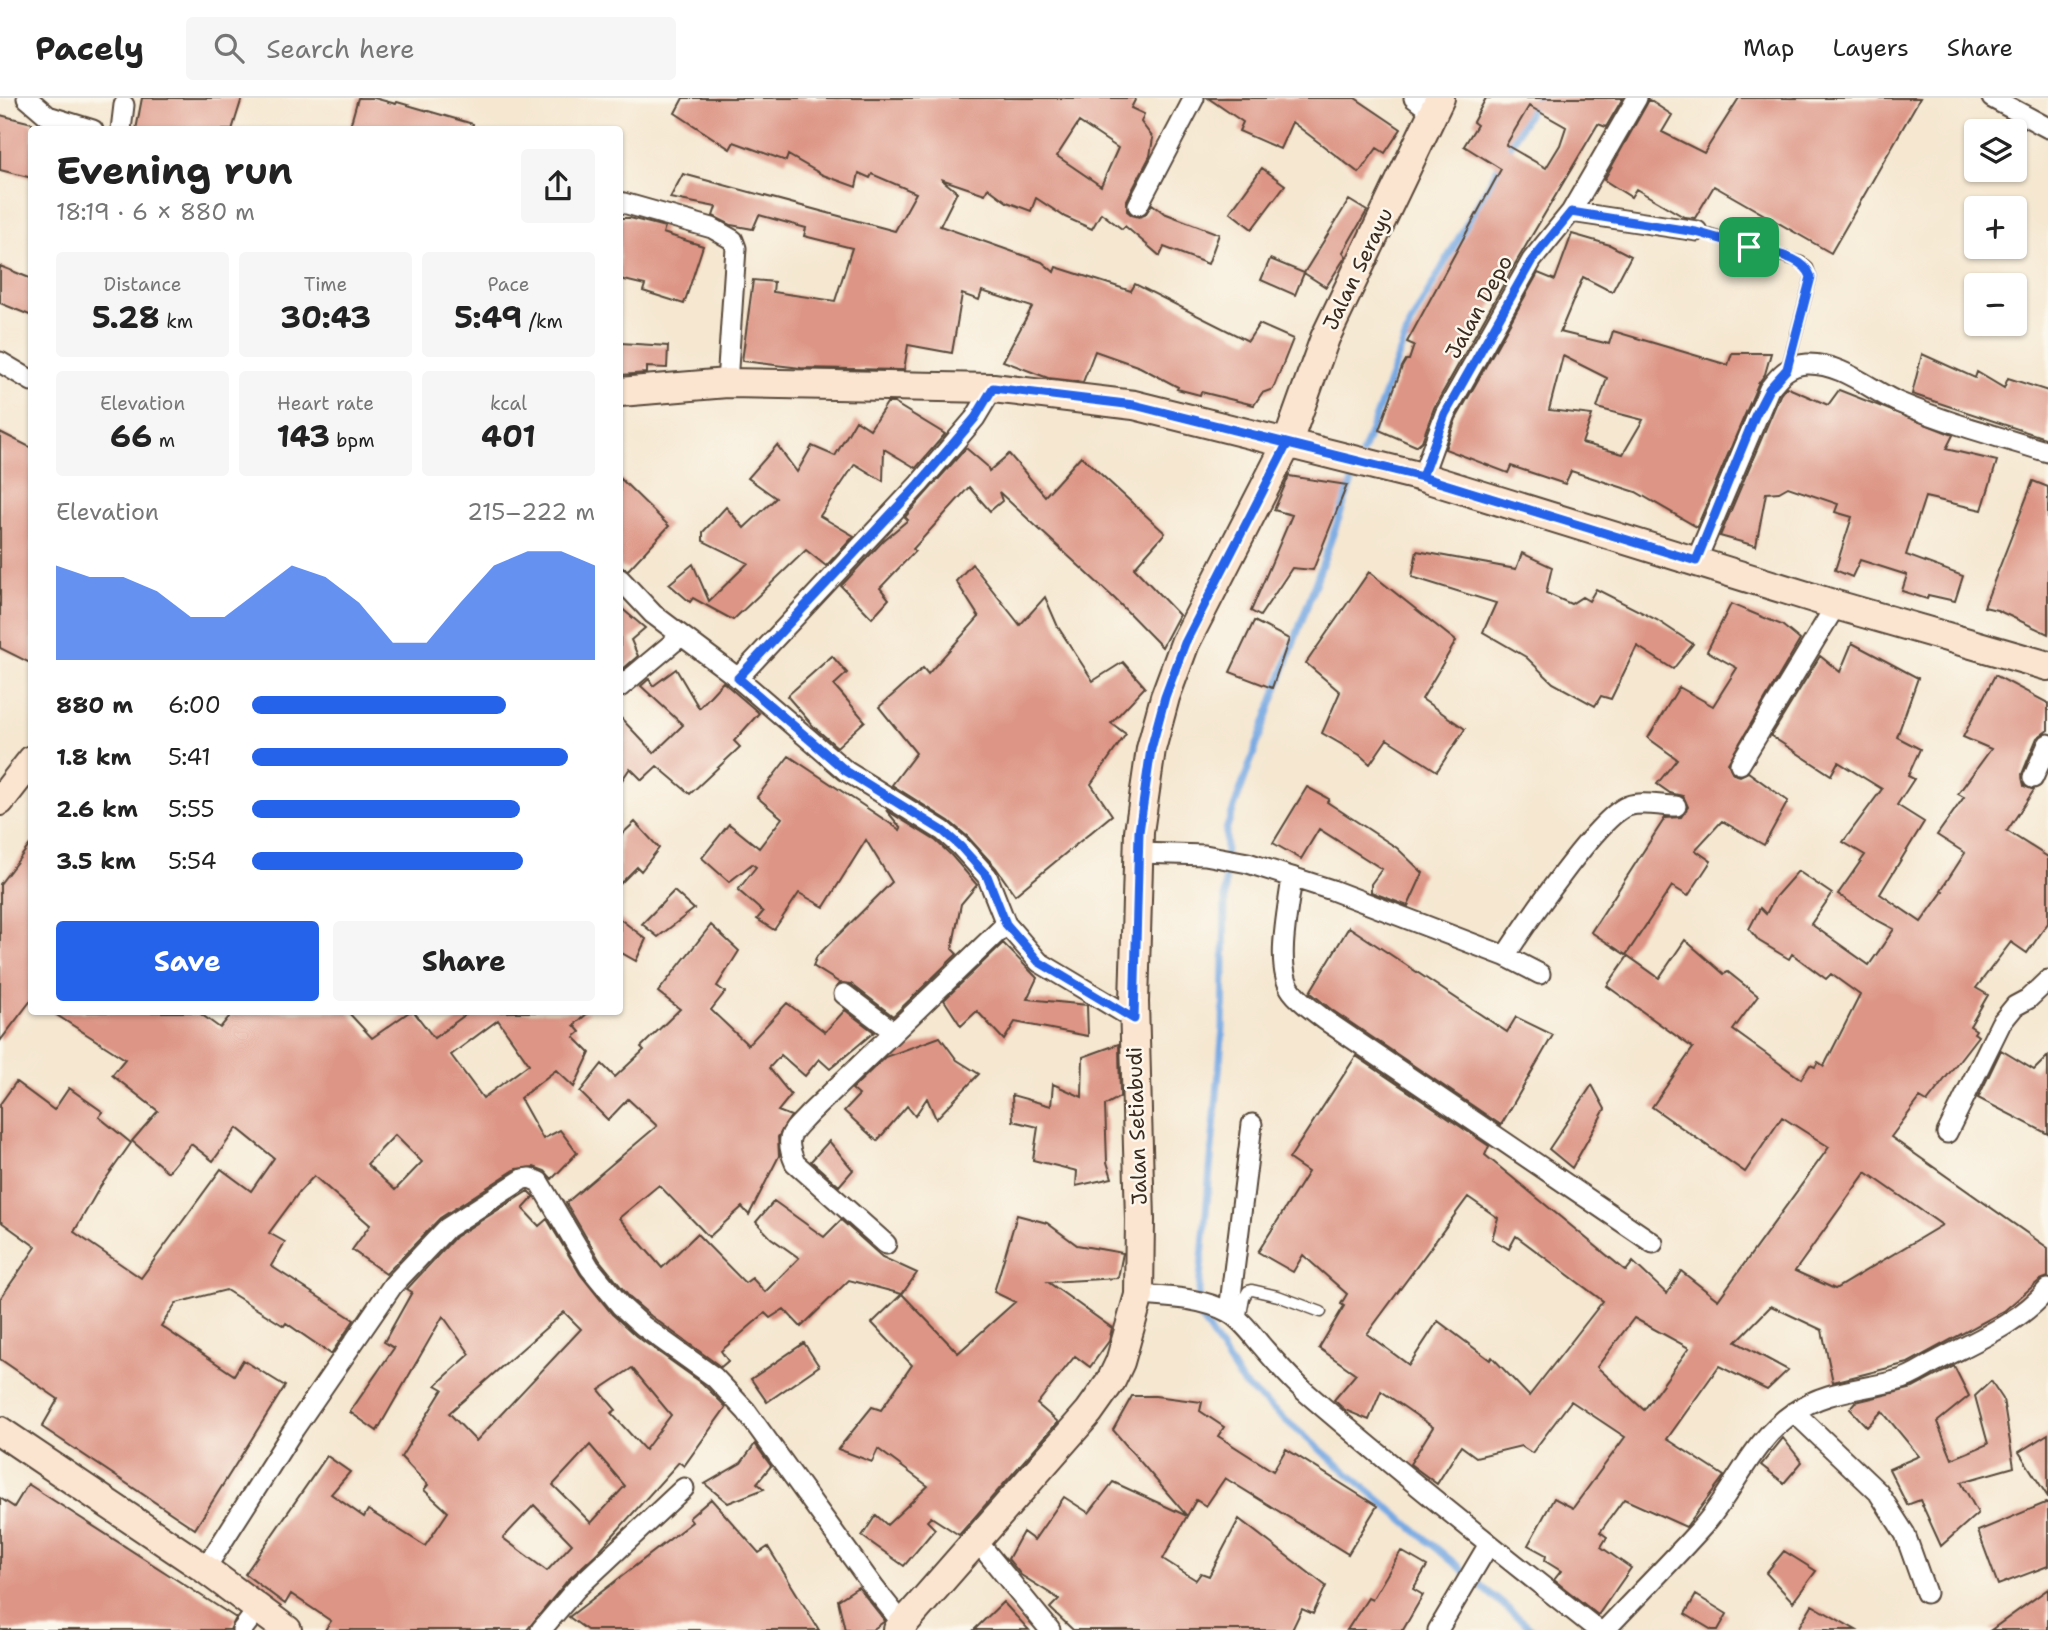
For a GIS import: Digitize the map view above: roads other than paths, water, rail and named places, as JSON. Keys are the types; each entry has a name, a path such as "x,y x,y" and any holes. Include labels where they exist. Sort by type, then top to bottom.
{"street":[{"path":"27,98 48,116 80,126"},
{"path":"1138,205 1194,98"},
{"name":"Jalan Depo","path":"1422,477 1445,414 1525,271 1571,212 1637,98"},
{"path":"1992,98 2048,128"},
{"name":"Jalan Serayu","path":"1287,444 1325,338 1354,282 1429,103"},
{"path":"121,126 124,105"},
{"path":"623,203 712,228 733,240 736,248 727,383"},
{"path":"1571,212 1696,232"},
{"path":"0,362 28,379"},
{"path":"1696,561 1755,416 1769,389 1787,369 1810,364 1833,368 1912,407 1950,422 2048,452"},
{"path":"623,392 727,383 993,388 1134,405 1422,477 1836,605 2048,666"},
{"path":"738,678 919,484 975,418 993,388"},
{"name":"Jalan Setiabudi","path":"900,1627 1089,1412 1111,1381 1123,1352 1139,1295 1140,1220 1134,1019 1141,805 1151,749 1165,697 1185,643 1287,444"},
{"path":"623,582 653,614 738,678 846,771 943,831 987,876 1006,924 1039,962 1134,1019"},
{"path":"1740,764 1836,605"},
{"path":"623,684 681,636"},
{"path":"2034,778 2048,744"},
{"path":"0,801 28,766"},
{"path":"1505,956 1581,850 1616,813 1625,806 1632,805 1676,806"},
{"path":"1139,853 1205,855 1248,863 1505,956 1540,974"},
{"path":"1292,877 1282,962 1292,992 1325,1020 1653,1243"},
{"path":"886,1244 795,1163 788,1147 792,1134 810,1113 1006,924"},
{"path":"1947,1133 2001,1023 2015,1006 2028,999 2048,980"},
{"path":"844,994 894,1032"},
{"path":"1229,1313 1252,1125"},
{"path":"205,1569 294,1429 393,1285 447,1228 523,1178 530,1178 539,1182 590,1268 621,1306 664,1342 714,1377 739,1402 900,1627"},
{"path":"1605,1630 1704,1525 1768,1434 1794,1412 1833,1393 1901,1380 2009,1322 2036,1304 2048,1289"},
{"path":"1139,1295 1177,1298 1229,1313 1307,1394 1484,1551 1598,1630"},
{"path":"1794,1412 1878,1492 1905,1534 1926,1593"},
{"path":"0,1431 205,1569 250,1620 287,1630"},
{"path":"541,1630 576,1589 684,1488"},
{"path":"977,1541 1050,1630"},
{"path":"1438,1630 1484,1551"}],"lane":[{"path":"1696,232 1801,262 1808,268 1811,277 1787,369"},
{"path":"1229,1313 1248,1291 1252,1290 1278,1296 1321,1312"}],"waterway":[{"path":"1362,454 1410,325 1537,98"},
{"path":"1358,465 1226,830 1223,1028 1197,1312 1243,1384 1533,1630"}]}
